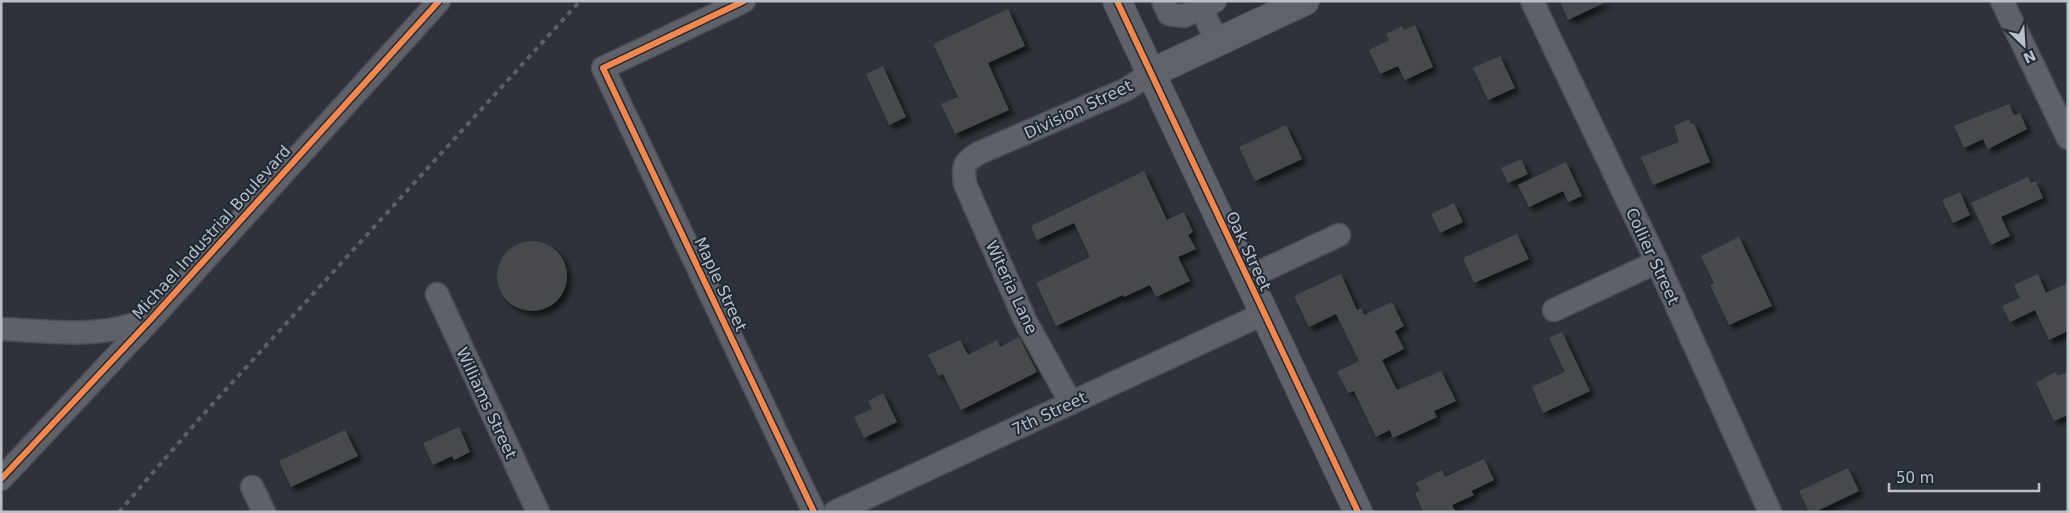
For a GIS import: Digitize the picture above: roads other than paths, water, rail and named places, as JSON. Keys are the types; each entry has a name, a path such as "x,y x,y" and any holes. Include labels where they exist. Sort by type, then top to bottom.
{"main road":[{"name":"Oak Street","path":"1117,1 1358,512"},
{"name":"Division Street","path":"1151,73 1305,1"}],"street":[{"name":"Michael Industrial Boulevard","path":"1,479 153,316 439,1"},
{"name":"Maple Street","path":"744,1 603,68 814,512"},
{"path":"1163,1 1169,14 1184,16 1205,3 1217,42"},
{"name":"Collier Street","path":"1532,1 1657,262 1770,512"},
{"path":"2002,1 2068,138"},
{"name":"Division Street","path":"963,168 968,160 979,153 1125,90 1151,73"},
{"name":"Witeria Lane","path":"963,168 965,184 1026,322 1071,403"},
{"path":"1247,278 1339,236"},
{"path":"1554,310 1657,262"},
{"name":"Williams Street","path":"436,294 538,512"},
{"name":"7th Street","path":"836,512 1264,314"},
{"path":"1,329 97,333 135,325 153,316"},
{"path":"252,488 264,512"}],"railway":[{"path":"119,512 200,418 580,1"}]}
